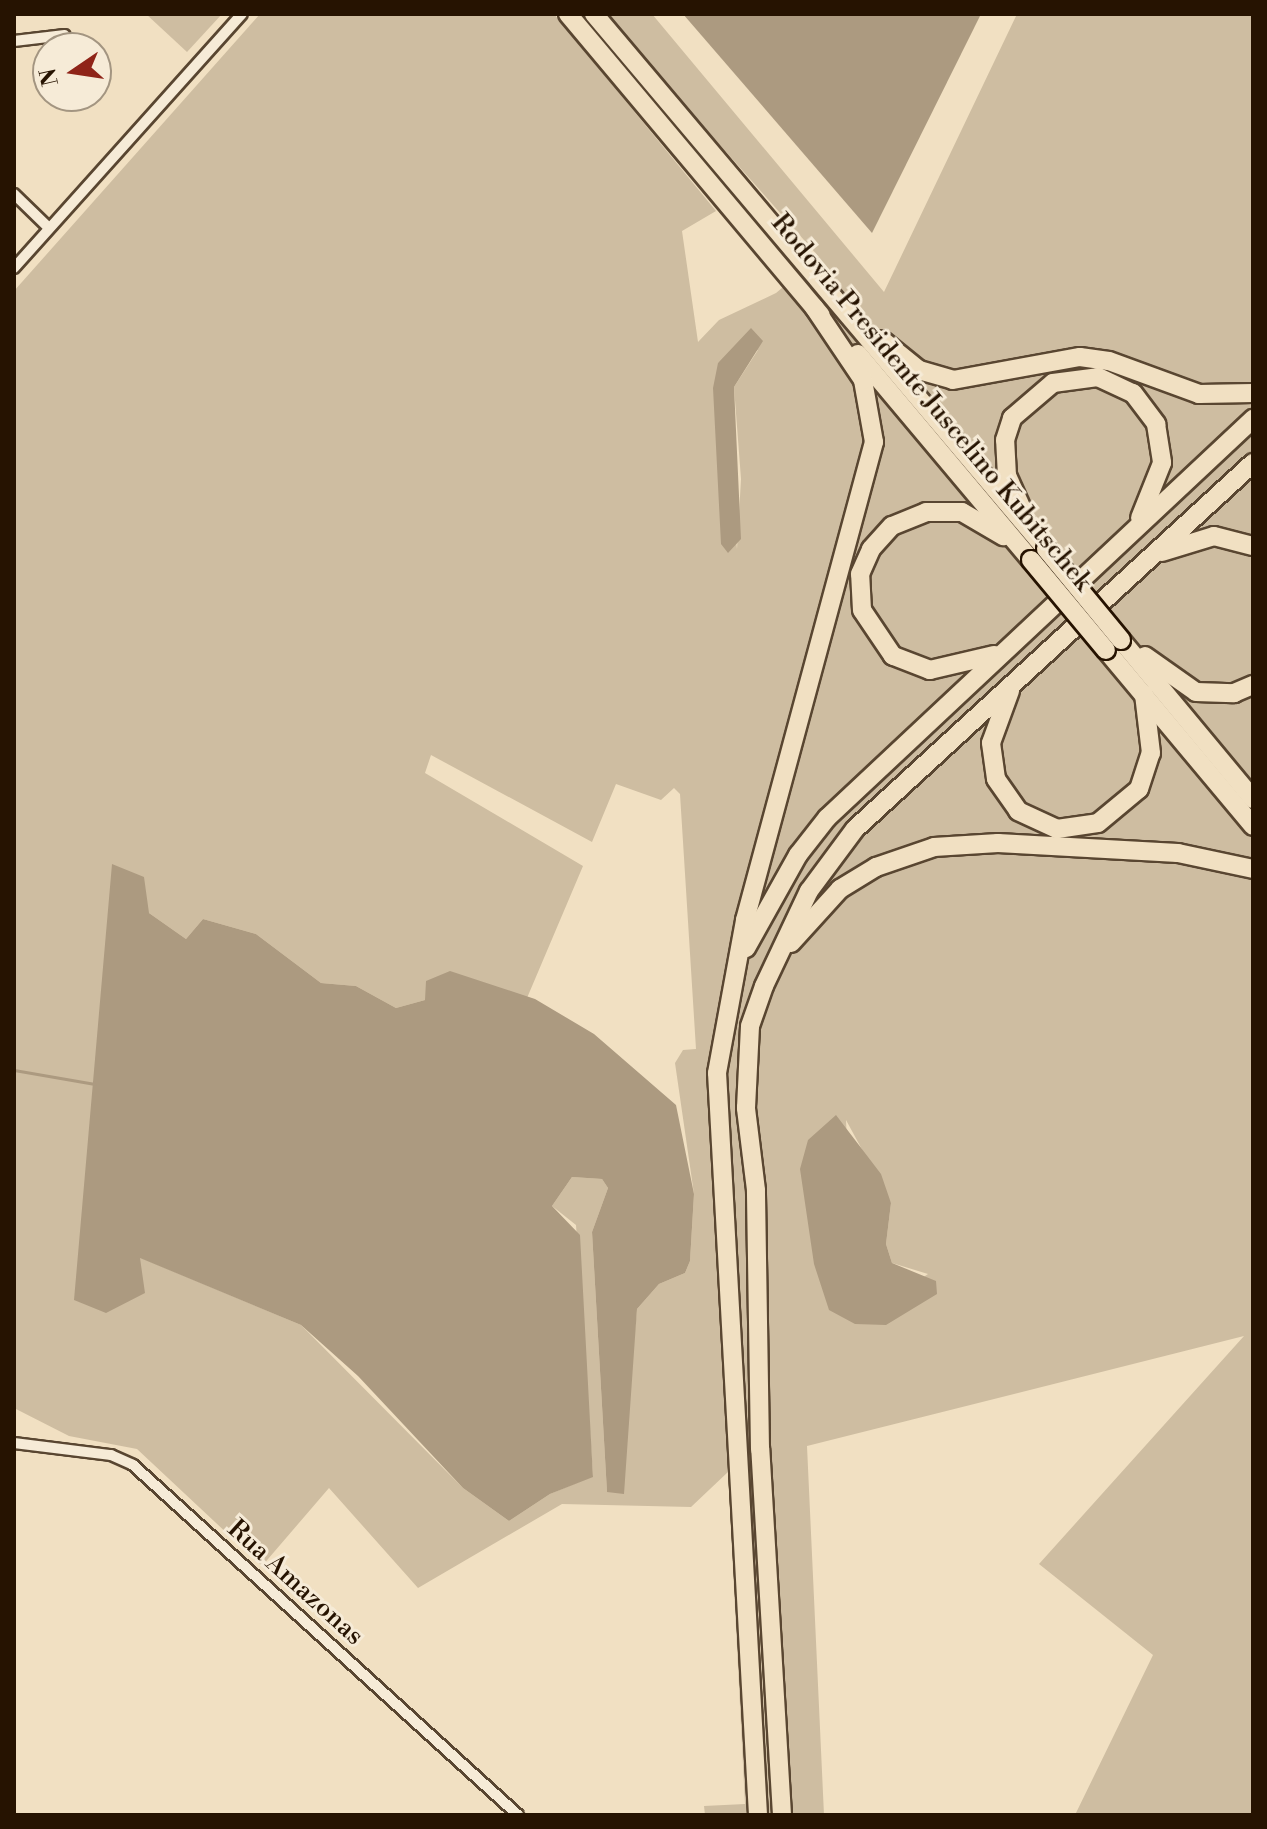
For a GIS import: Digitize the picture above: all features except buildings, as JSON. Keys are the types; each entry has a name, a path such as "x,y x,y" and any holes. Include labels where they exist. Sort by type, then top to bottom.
{"highway":[{"name":"Rodovia Presidente Juscelino Kubitschek","path":"568,14 814,307 1035,550 1253,799"},
{"name":"Rodovia Presidente Juscelino Kubitschek","path":"594,14 843,309 1035,550"},
{"path":"758,1815 719,1140 720,1038 874,442 863,380 814,307"},
{"path":"843,309 934,377 984,378 1080,357 1109,361 1199,394 1253,393"},
{"path":"1035,550 1007,476 1005,440 1028,398 1053,383 1081,376 1133,393 1156,424 1162,446 1159,477 1134,530"},
{"path":"782,1815 746,1064 737,969 777,889 827,818 1253,419"},
{"path":"746,1064 764,986 793,918 835,853 1013,683 1253,463"},
{"path":"1001,654 930,670 893,656 862,610 860,574 871,549 892,526 926,512 962,512 1035,550"},
{"path":"1149,558 1214,536 1253,546"},
{"name":"Rodovia Presidente Juscelino Kubitschek","path":"1118,645 1144,694 1253,826"},
{"path":"1118,645 1196,692 1234,693 1253,685"},
{"path":"1013,683 991,743 996,779 1018,811 1057,829 1098,823 1139,789 1151,753 1144,694"},
{"path":"764,986 801,927 840,889 916,851 1046,846 1217,857 1253,869"}],"street":[{"path":"14,268 242,14"},
{"path":"14,194 49,228"},
{"name":"Rua Amazonas","path":"14,1443 111,1455 133,1465 518,1815"}],"shaded area":[{"path":"146,14 222,14 187,52"},
{"path":"260,14 554,14 716,211 682,231 698,342 719,320 776,293 819,257 604,14 652,14 884,292 1017,14 1253,14 1253,1815 1075,1815 1153,1655 1039,1564 1244,1336 807,1446 824,1815 705,1815 704,1806 745,1804 728,1472 691,1507 562,1504 418,1588 329,1488 262,1566 137,1449 69,1436 14,1408 14,291","holes":["758,350 734,387 741,479 737,549 718,363","431,755 592,842 616,784 661,800 674,788 680,794 696,1049 683,1050 675,1063 694,1194 690,1261 685,1273 659,1284 637,1309 629,1391 607,1492 592,1232 608,1188 602,1179 572,1177 552,1206 576,1225 593,1476 550,1494 509,1521 463,1488 301,1325 139,1257 149,913 186,939 203,919 256,934 321,983 356,986 396,1008 425,1000 527,998 583,866 425,773","846,1120 891,1203 886,1244 892,1263 928,1274 855,1324"]},
{"path":"683,14 981,14 872,233"},
{"path":"751,328 763,341 734,387 741,539 728,553 721,544 713,388 718,363"},
{"path":"112,864 144,877 149,913 186,939 203,919 256,934 321,983 356,986 396,1008 425,1000 426,981 450,971 535,999 594,1034 676,1105 694,1194 690,1261 685,1273 659,1284 637,1309 624,1494 607,1492 592,1232 608,1188 602,1179 572,1177 552,1206 580,1235 593,1477 550,1494 509,1521 463,1488 358,1376 301,1325 140,1258 145,1293 106,1313 74,1300"},
{"path":"836,1115 881,1174 891,1203 886,1244 892,1263 936,1281 937,1294 886,1325 855,1324 829,1310 814,1264 800,1169 808,1140"}],"waterway":[{"path":"14,1070 95,1084"}]}
